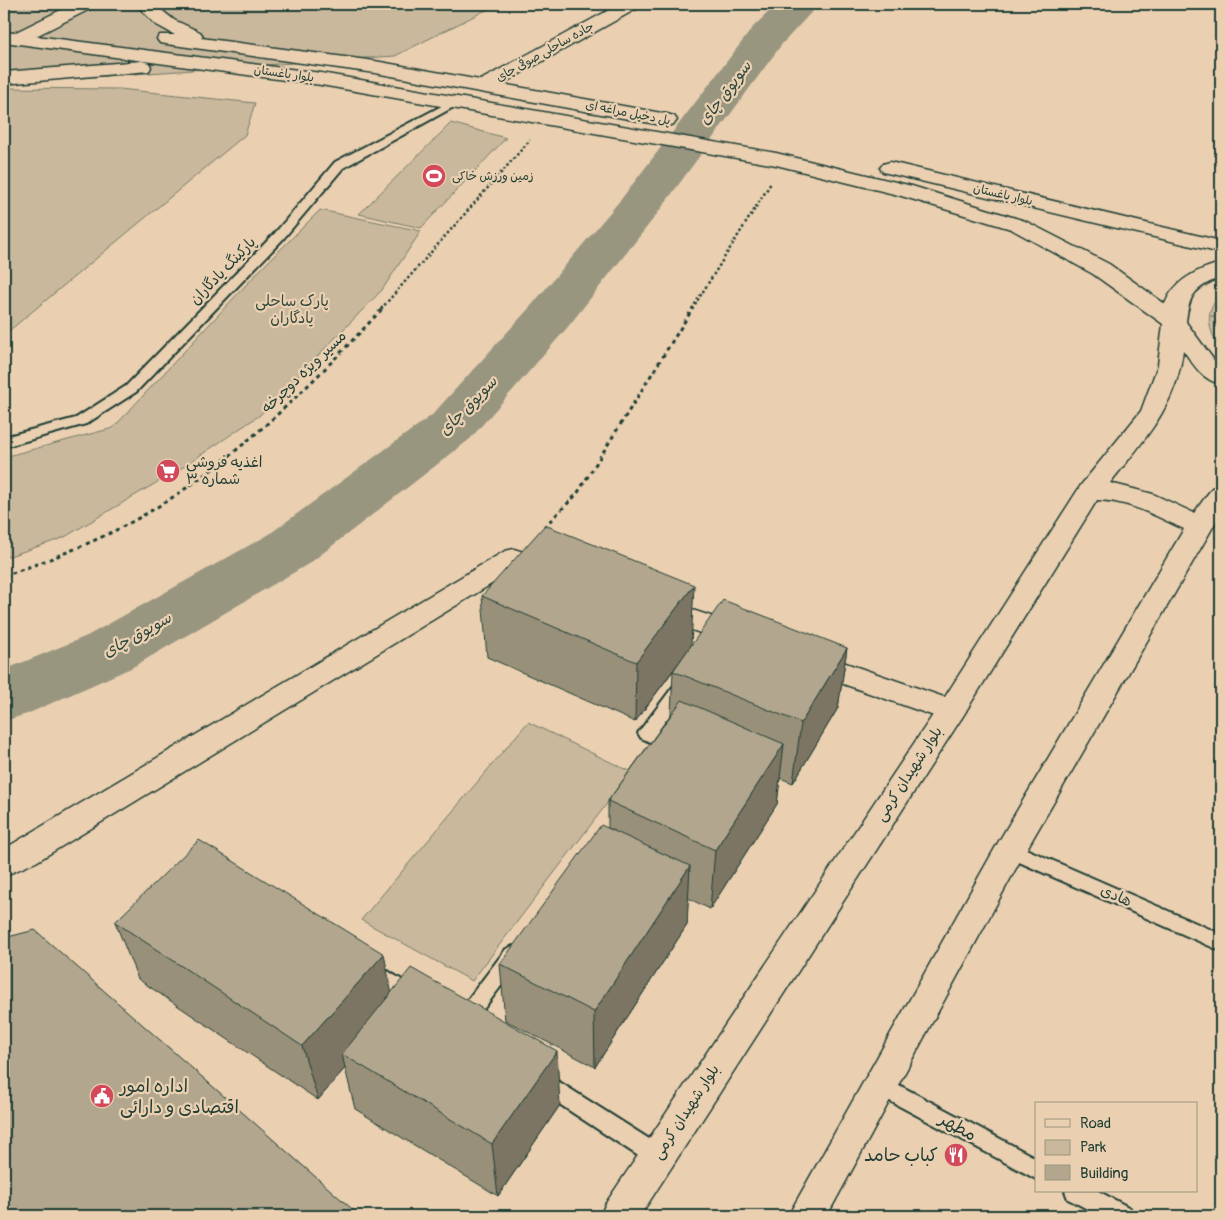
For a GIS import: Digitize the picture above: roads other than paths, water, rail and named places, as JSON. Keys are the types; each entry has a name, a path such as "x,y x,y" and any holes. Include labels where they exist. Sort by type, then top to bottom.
{"main road":[{"path":"8,34 50,4"},
{"path":"8,34 42,26 86,4"},
{"path":"146,4 152,14 174,28 214,45"},
{"name":"جاده ساحلی صوفی چای","path":"484,86 632,4"},
{"path":"42,26 98,32"},
{"name":"بلوار باغستان","path":"8,34 321,79 550,118"},
{"name":"بلوار باغستان","path":"145,36 375,67 559,99"},
{"path":"4,78 127,67 216,65"},
{"name":"پل دخیل مراغه ای","path":"559,99 691,125 780,151"},
{"name":"پل دخیل مراغه ای","path":"550,118 780,151"},
{"name":"بلوار باغستان","path":"780,151 1221,247"},
{"name":"بلوار باغستان","path":"780,151 1018,225 1101,269 1175,322 1208,368 1221,376"},
{"name":"بلوار شهیدان کرمی","path":"619,1216 951,711 1090,491 1152,413 1170,365 1177,302 1190,285 1213,272 1221,270"},
{"path":"1090,491 1118,492 1144,500 1199,526"},
{"path":"807,1216 1010,850 1199,526 1221,494"},
{"path":"4,863 25,854 514,558 578,580"},
{"path":"634,600 720,640 773,648 951,711"}],"lane":[{"name":"پارکینگ یادگاران","path":"4,442 81,421 130,389 279,236 339,165 455,102"},
{"path":"662,761 674,746 647,733 696,671"},
{"name":"هادی","path":"1010,850 1221,943"},
{"path":"359,962 452,1023 524,941"},
{"path":"524,1070 657,1156"},
{"name":"مطهر","path":"880,1084 1035,1169"},
{"path":"1078,1192 1122,1216"}],"waterway":[{"name":"سویوق چای","path":"4,697 109,652 289,549 451,427 549,317 638,208 768,35 799,4"}],"place":[{"name":"زمین ورزش خاکی","path":"434,176"},
{"name":"اغذیه فروشی شماره ۳","path":"168,471"},
{"name":"اداره امور اقتصادی و دارائی","path":"102,1096"},
{"name":"کباب حامد","path":"956,1155"}],"park label":[{"name":"پارک ساحلی یادگاران","path":"292,310"}]}
